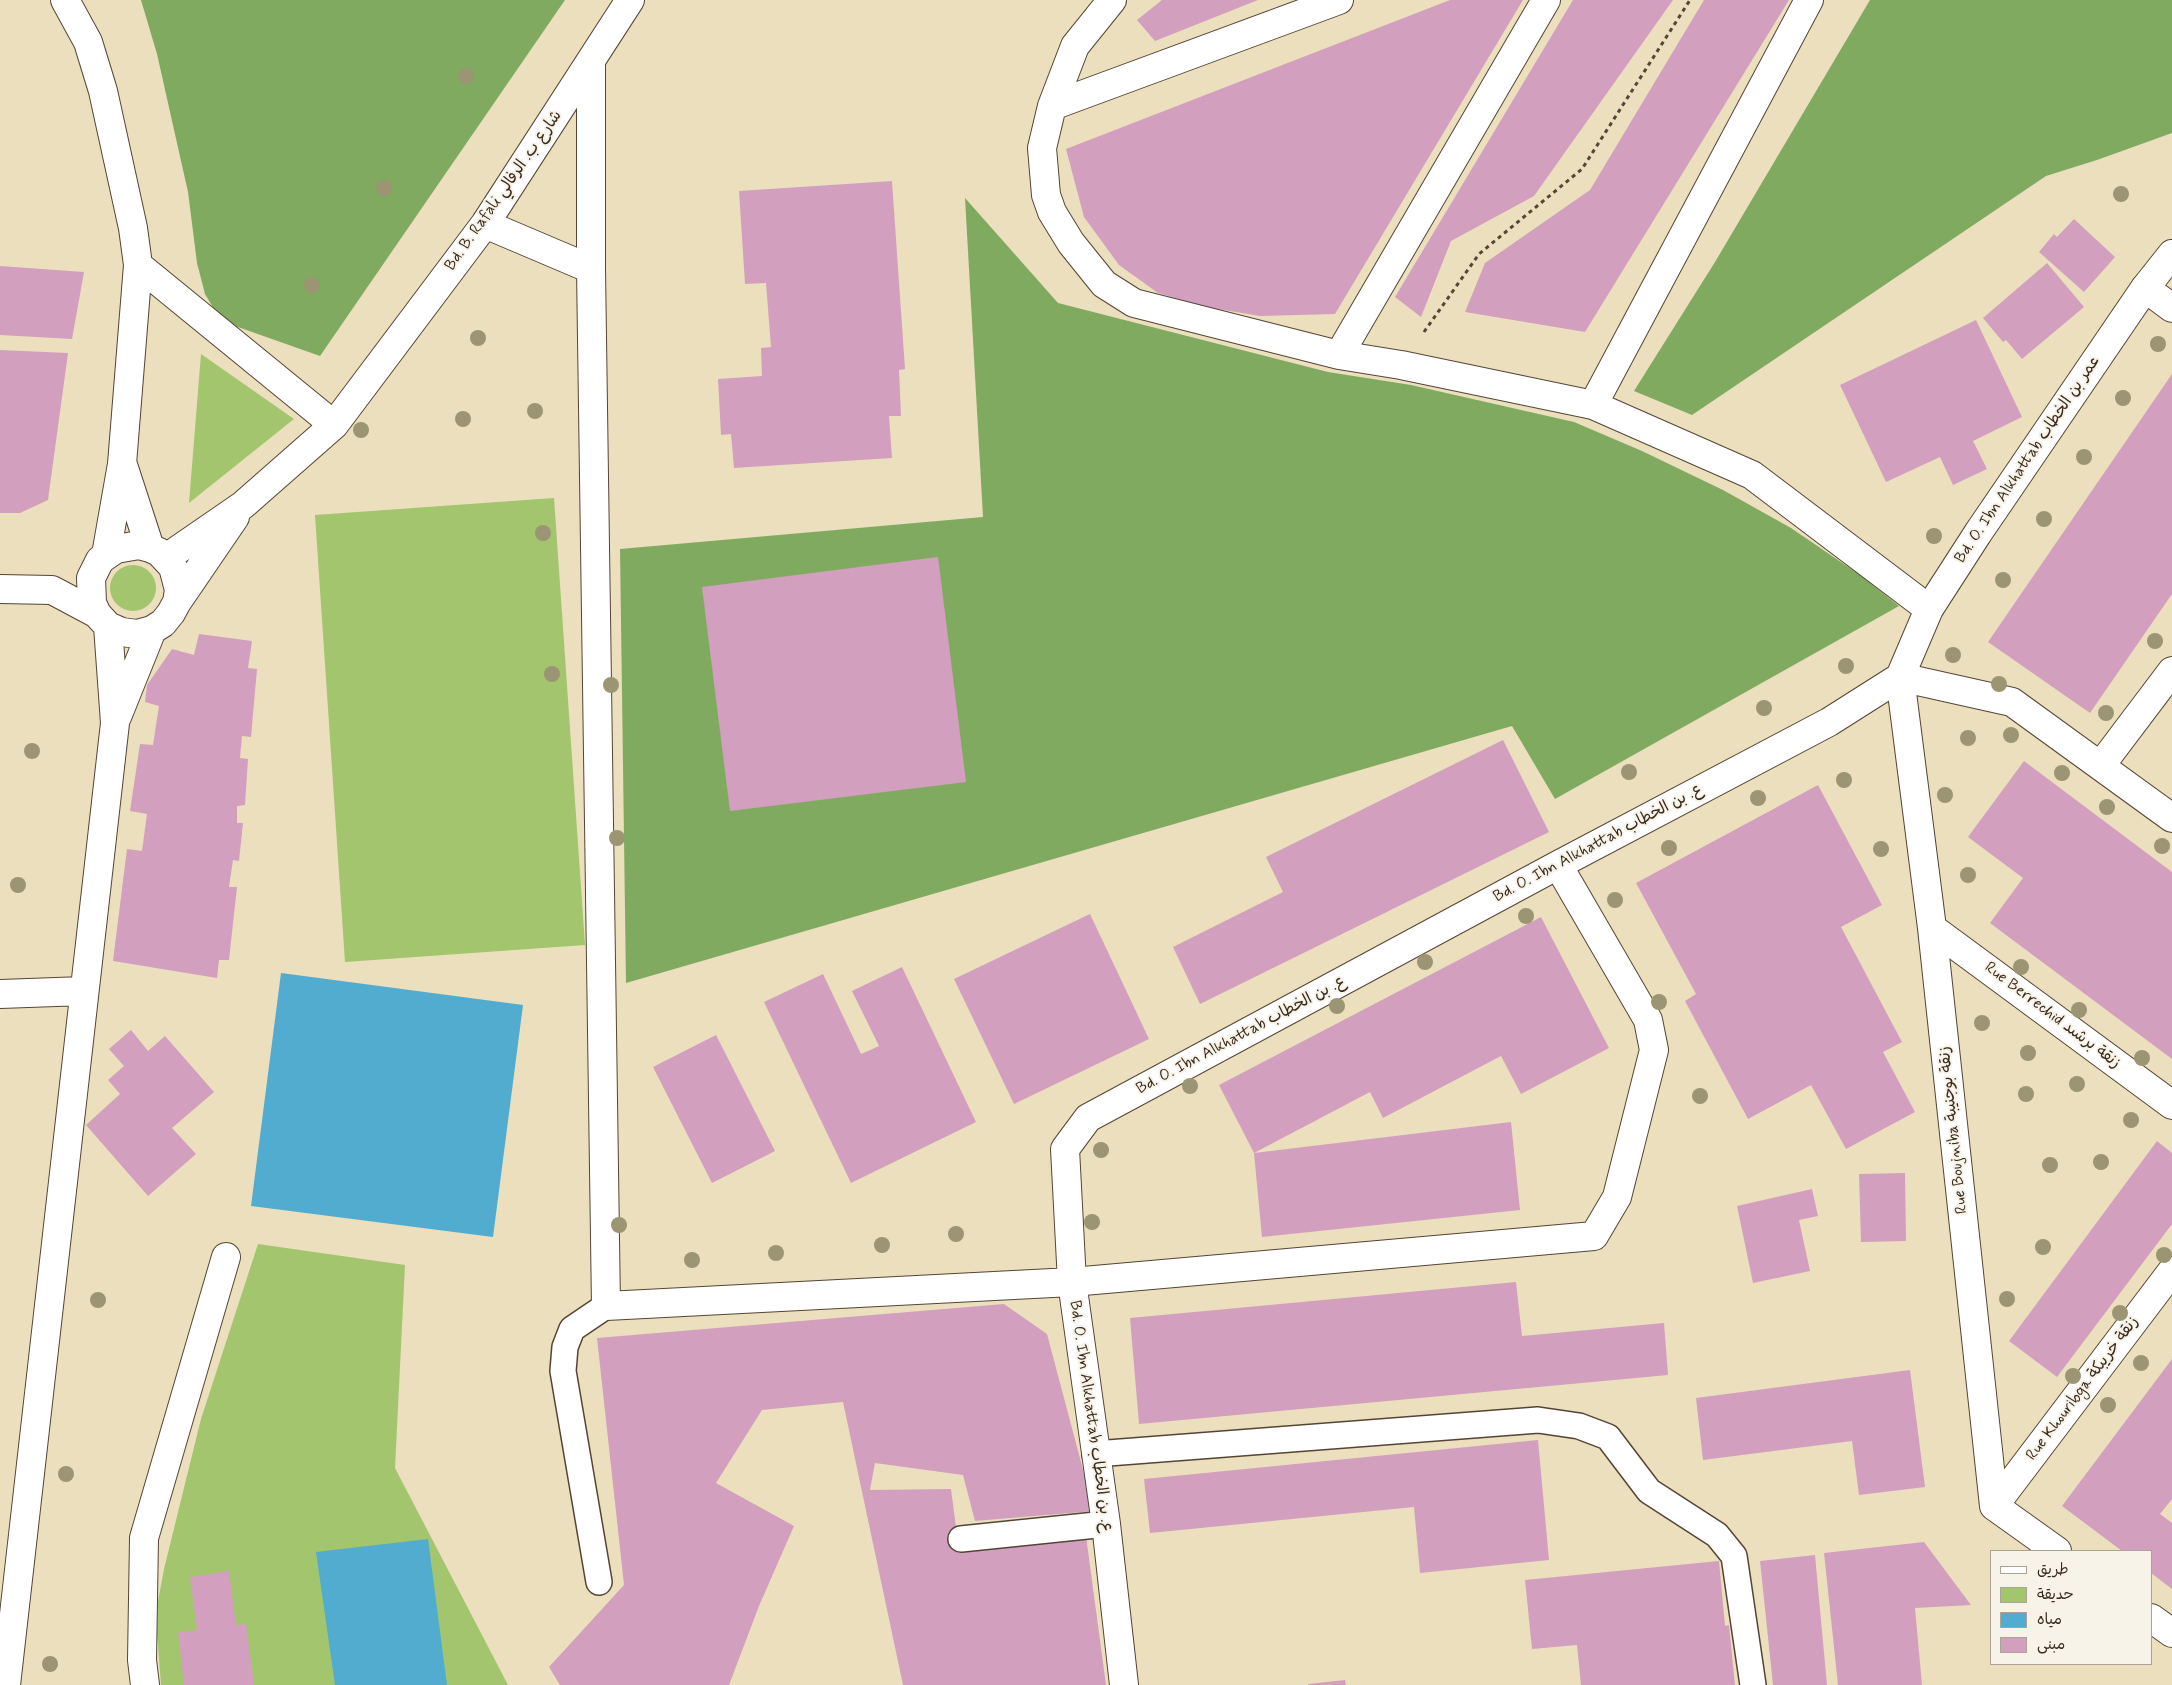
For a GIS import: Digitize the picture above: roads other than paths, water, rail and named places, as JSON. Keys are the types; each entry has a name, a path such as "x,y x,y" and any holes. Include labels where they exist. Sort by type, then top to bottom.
{"street":[{"path":"6,1685 115,724 103,620 92,603 90,591 91,578 101,561 122,464 138,265 133,228 103,91 88,42 65,0"},
{"name":"Bd. B. Rafali شارع ب. الرفالي","path":"243,504 334,425 485,224 630,0"},
{"path":"1112,0 1075,46 1052,106 1042,148 1046,195 1052,212 1071,243 1104,284 1134,303 1339,355 1401,365 1593,405 1752,475 1929,609"},
{"path":"1052,106 1339,0"},
{"path":"1339,355 1546,0"},
{"path":"1593,405 1809,0"},
{"path":"591,63 591,269 606,1306 1072,1282 1594,1236 1617,1197 1654,1050 1648,1020 1558,865"},
{"path":"485,224 591,269"},
{"name":"Bd. O. Ibn Alkhattab عمر بن الخطاب","path":"1900,676 1929,609 1983,525 2145,288 2172,254"},
{"path":"138,265 334,425"},
{"path":"2145,288 2172,308"},
{"path":"122,464 158,553"},
{"path":"158,553 243,504"},
{"path":"0,590 52,590 122,632 137,634 152,630 163,623 171,614 177,602 243,504"},
{"path":"52,590 101,561 116,549 127,545 139,545 158,553 173,568 179,590 177,602"},
{"path":"115,724 152,630"},
{"path":"2101,765 2172,671"},
{"path":"1900,676 2012,702 2172,818"},
{"name":"Bd. O. Ibn Alkhattab ع. بن الخطاب","path":"1124,1685 1106,1524 1072,1282 1065,1149 1088,1118 1558,865 1829,722 1900,676"},
{"name":"Rue Boujniba زنقة بوجنيبة","path":"1900,676 1932,928 1994,1506"},
{"name":"Rue Berrechid زنقة برشىد","path":"1932,928 2172,1105"},
{"path":"0,994 84,990"},
{"path":"144,1685 142,1660 144,1538 226,1257"},
{"name":"Rue Khouribga زنقة خريبكة","path":"1994,1506 2172,1271"},
{"path":"1994,1506 2056,1550"},
{"path":"2152,1619 2172,1633"}],"lane":[{"path":"600,1582 563,1371 565,1347 572,1329 606,1306"},
{"path":"1095,1454 1538,1420 1579,1426 1608,1437 1649,1491 1717,1535 1734,1556 1753,1685"},
{"path":"962,1539 1106,1524"}],"water":[{"path":"281,973 523,1005 493,1237 251,1206"},
{"path":"428,1539 447,1685 335,1685 316,1552"}]}
